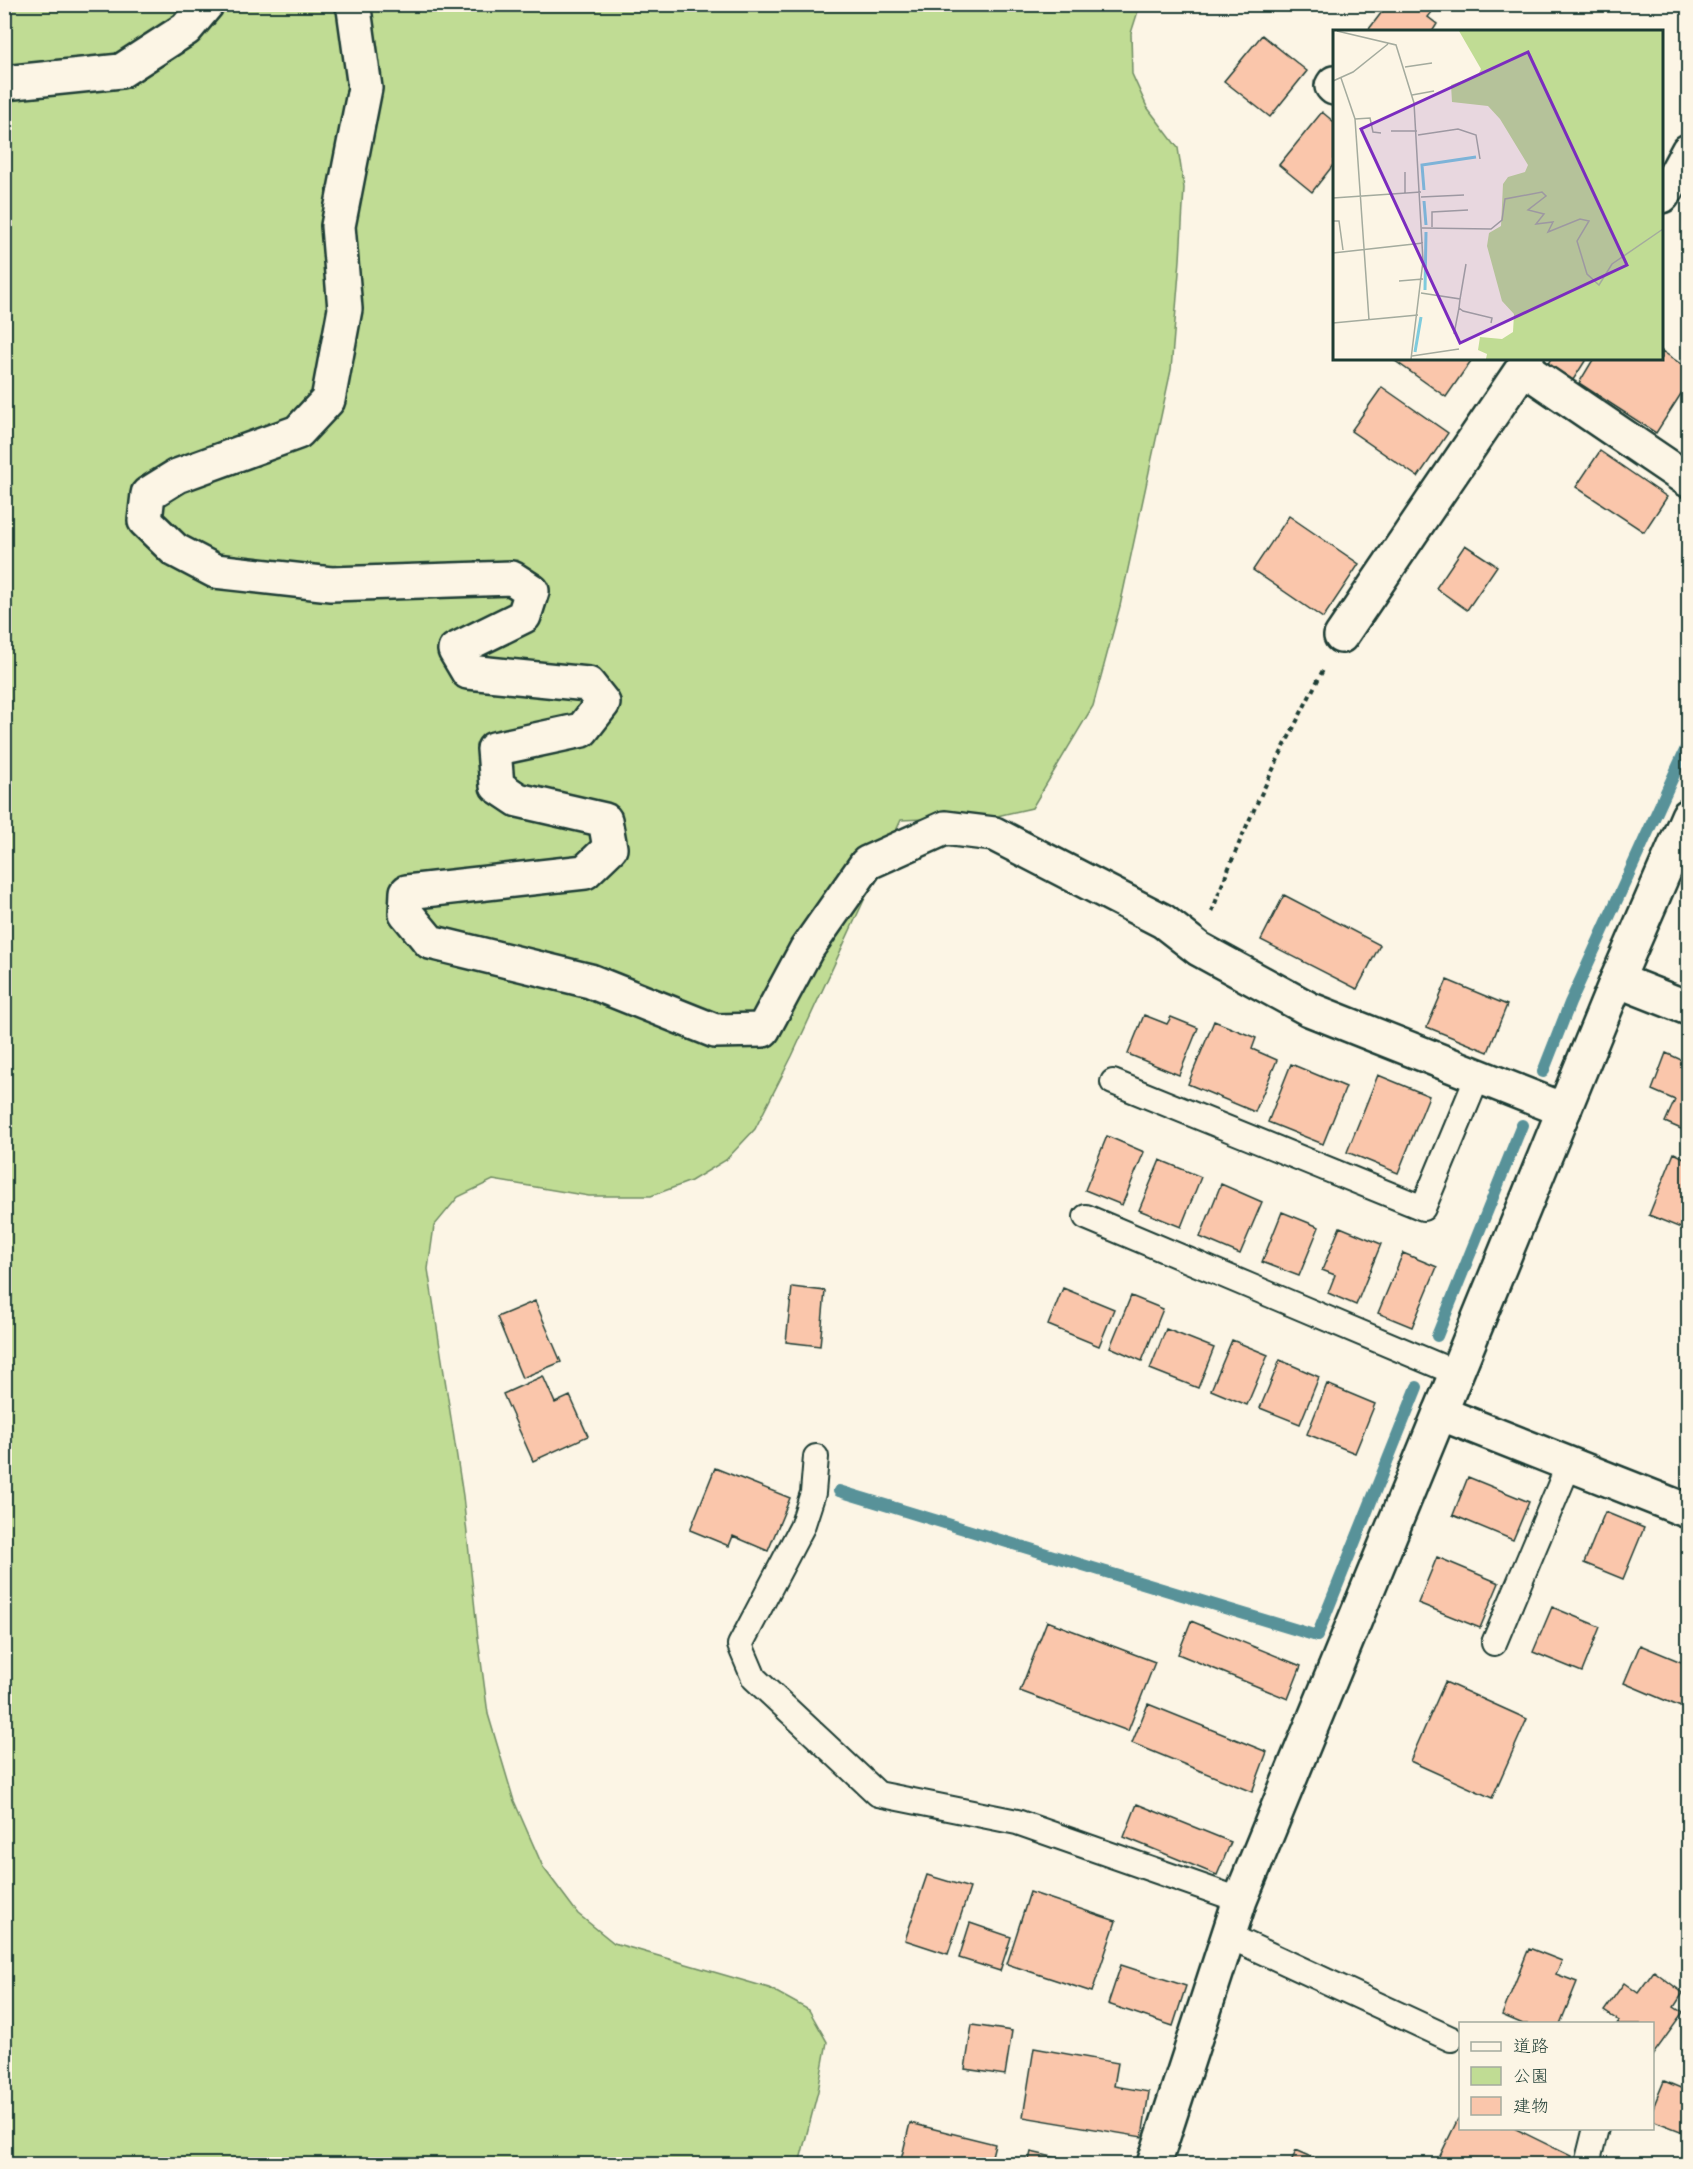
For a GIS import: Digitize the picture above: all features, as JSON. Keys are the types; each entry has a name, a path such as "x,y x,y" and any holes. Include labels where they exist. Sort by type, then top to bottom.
{"street":[{"path":"4,83 121,71 186,29 207,4"},
{"path":"352,4 365,88 338,226 345,309 328,400 298,432 177,476 148,494 145,521 175,550 216,571 331,584 512,578 532,591 524,616 455,650 468,672 588,684 603,703 582,730 494,749 497,786 518,800 605,820 610,848 585,872 408,892 406,913 430,942 590,981 715,1031 763,1030 806,950 867,863 945,828 994,834 1163,921 1199,949 1309,1009 1564,1110"},
{"path":"1663,195 1689,151"},
{"path":"1341,636 1525,363 1689,480"},
{"path":"1154,2164 1240,1900 1617,980 1689,816"},
{"path":"1617,980 1689,1008"},
{"path":"1440,1413 1689,1511"}],"lane":[{"path":"1113,1082 1423,1208 1478,1076"},
{"path":"1086,1217 1456,1373"},
{"path":"816,1457 813,1492 802,1527 740,1645 754,1678 878,1794 1017,1822 1240,1900"},
{"path":"1494,1644 1569,1464"},
{"path":"1229,1936 1451,2039"},
{"path":"1587,2164 1596,2130"}],"path":[{"path":"1199,949 1229,864 1295,723 1341,636"}],"green space":[{"path":"5,5 1140,5 1131,33 1132,74 1147,107 1178,148 1184,188 1180,260 1171,370 1120,606 1093,706 1032,808 997,816 901,820 792,1056 755,1129 726,1160 691,1181 651,1196 589,1196 493,1180 458,1197 434,1226 428,1269 463,1496 488,1714 514,1801 543,1867 578,1914 614,1943 769,1988 809,2010 827,2042 818,2091 799,2164 5,2164"}],"building":[{"path":"1388,4 1438,4 1428,17 1437,24 1433,30 1369,29"},
{"path":"1262,35 1307,71 1270,117 1224,81"},
{"path":"1322,112 1333,121 1333,165 1312,192 1279,165"},
{"path":"1663,352 1688,369 1688,383 1656,433 1579,383 1593,360 1663,360"},
{"path":"1394,360 1472,360 1446,397"},
{"path":"1550,360 1586,360 1573,380 1548,364"},
{"path":"1382,387 1448,433 1418,477 1351,431"},
{"path":"1600,451 1667,497 1644,532 1576,487"},
{"path":"1289,516 1359,564 1323,618 1253,570"},
{"path":"1465,545 1497,566 1467,610 1436,588"},
{"path":"1284,895 1380,945 1357,989 1261,940"},
{"path":"1447,980 1507,1005 1488,1052 1427,1027"},
{"path":"1144,1015 1167,1024 1171,1017 1198,1028 1179,1075 1128,1054"},
{"path":"1214,1021 1256,1038 1252,1049 1277,1060 1255,1112 1188,1084"},
{"path":"1666,1053 1688,1063 1688,1132 1665,1122 1675,1100 1652,1090"},
{"path":"1291,1064 1346,1087 1323,1144 1268,1122"},
{"path":"1378,1075 1429,1096 1398,1173 1347,1152"},
{"path":"1107,1136 1144,1152 1122,1205 1085,1190"},
{"path":"1674,1153 1688,1160 1688,1231 1649,1215"},
{"path":"1160,1160 1201,1177 1181,1227 1139,1210"},
{"path":"1221,1184 1262,1202 1240,1254 1200,1237"},
{"path":"1282,1212 1319,1227 1299,1276 1262,1262"},
{"path":"1340,1227 1381,1244 1356,1305 1328,1293 1335,1275 1322,1270"},
{"path":"1403,1253 1437,1267 1412,1327 1378,1313"},
{"path":"792,1287 825,1291 820,1346 786,1342"},
{"path":"1063,1288 1114,1309 1099,1346 1048,1325"},
{"path":"1131,1296 1163,1309 1142,1361 1110,1347"},
{"path":"535,1301 561,1362 522,1378 497,1317"},
{"path":"1166,1329 1214,1348 1198,1388 1150,1369"},
{"path":"1232,1340 1268,1355 1247,1405 1211,1390"},
{"path":"1280,1360 1319,1377 1300,1424 1260,1408"},
{"path":"543,1376 555,1403 570,1396 588,1436 533,1461 503,1394"},
{"path":"1327,1384 1375,1404 1355,1453 1307,1434"},
{"path":"715,1468 790,1498 768,1551 733,1536 729,1546 690,1530"},
{"path":"1468,1477 1529,1502 1513,1540 1453,1515"},
{"path":"1605,1512 1644,1528 1623,1579 1584,1563"},
{"path":"1437,1557 1499,1583 1480,1628 1418,1603"},
{"path":"1552,1607 1600,1627 1582,1672 1533,1652"},
{"path":"1047,1621 1155,1662 1128,1731 1020,1691"},
{"path":"1191,1621 1301,1666 1288,1699 1178,1654"},
{"path":"1640,1645 1686,1664 1688,1658 1688,1710 1624,1683"},
{"path":"1445,1682 1527,1719 1492,1798 1410,1761"},
{"path":"1148,1704 1267,1752 1252,1792 1132,1743"},
{"path":"1137,1804 1231,1842 1217,1875 1124,1837"},
{"path":"927,1875 970,1888 948,1954 905,1940"},
{"path":"1030,1892 1116,1921 1092,1992 1007,1964"},
{"path":"970,1923 1011,1937 1000,1971 959,1958"},
{"path":"1529,1948 1562,1961 1556,1974 1577,1982 1561,2022 1518,2022 1502,2015"},
{"path":"1121,1965 1186,1986 1173,2026 1108,2004"},
{"path":"1654,1971 1683,1993 1674,2007 1683,2013 1654,2053 1654,2022 1618,2022 1604,2011 1624,1983 1638,1993"},
{"path":"972,2025 1012,2031 1005,2075 965,2069"},
{"path":"1034,2048 1118,2063 1114,2086 1149,2092 1142,2137 1023,2117"},
{"path":"1664,2081 1688,2091 1688,2134 1654,2121 1654,2105"},
{"path":"1458,2119 1459,2130 1518,2130 1571,2156 1567,2164 1447,2164 1438,2160"},
{"path":"910,2123 995,2144 990,2164 900,2164"},
{"path":"1296,2150 1328,2164 1290,2164"},
{"path":"1031,2152 1083,2164 1028,2164"}],"waterway":[{"path":"1543,1072 1570,1003 1688,744"},
{"path":"1437,1336 1522,1125"},
{"path":"839,1491 1317,1636 1417,1387"}]}
